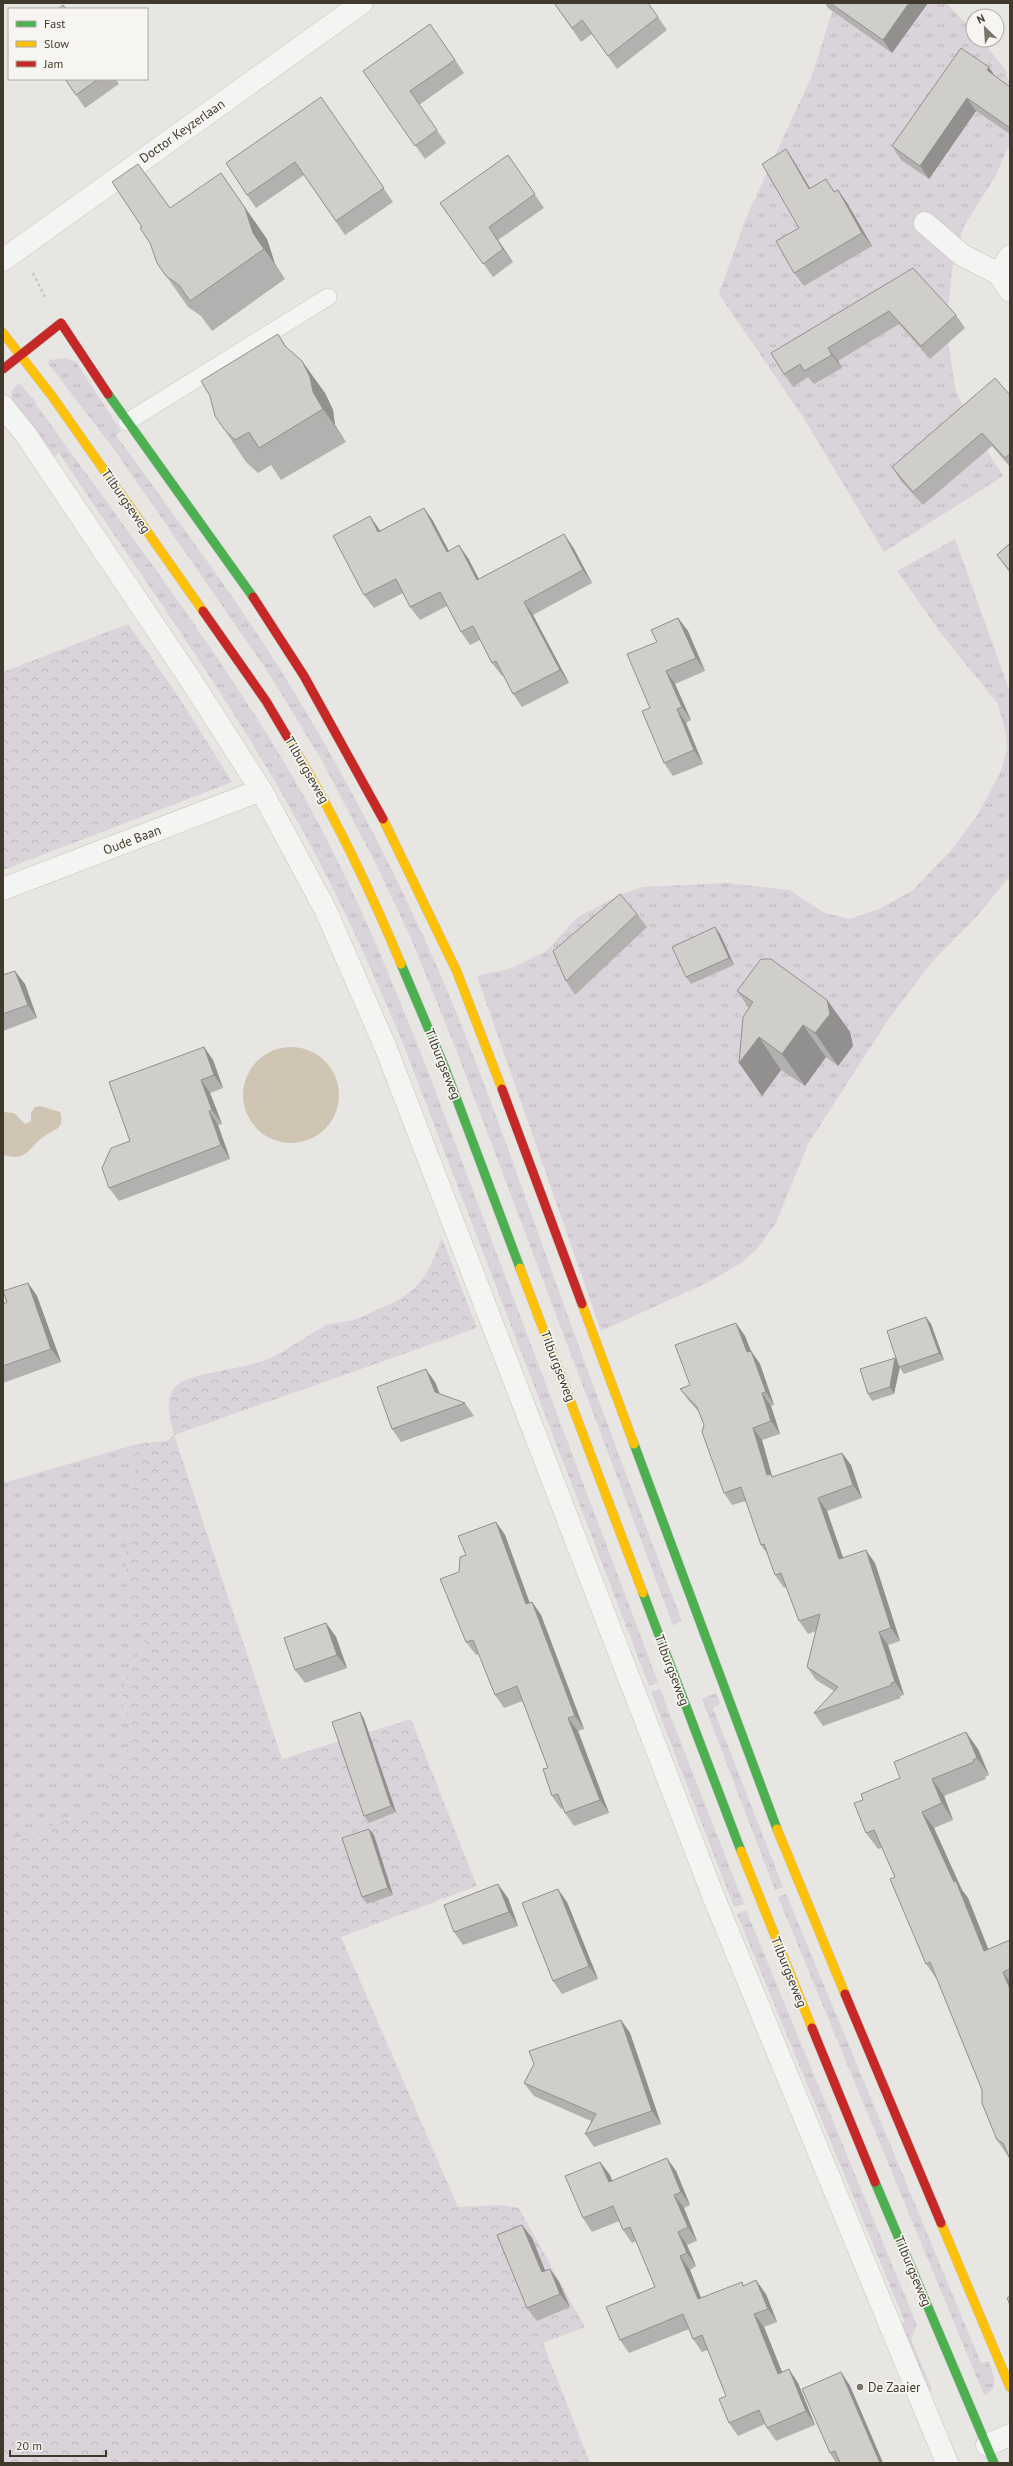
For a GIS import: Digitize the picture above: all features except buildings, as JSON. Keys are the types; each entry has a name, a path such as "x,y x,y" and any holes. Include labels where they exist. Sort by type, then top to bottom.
{"street":[{"name":"Doctor Keyzerlaan","path":"3,260 362,3"},
{"path":"924,223 962,254 1006,274"},
{"path":"3,369 61,323 127,422 254,600 300,670 374,802 431,915 457,972 786,1852 1010,2387"},
{"name":"Tilburgseweg","path":"3,333 193,594 266,701 314,781 378,910 448,1075 667,1658 763,1907 896,2232 990,2454"},
{"path":"3,406 26,435 74,506 261,790 325,909 362,991 714,1898 947,2463"},
{"name":"Oude Baan","path":"3,889 261,790"},
{"path":"990,2454 1010,2435"}],"lane":[{"path":"127,422 328,297"}],"green space":[{"path":"835,3 946,3 965,22 965,48 988,48 1006,71 1010,86 1010,143 995,177 964,226 953,262 946,326 955,388 972,427 1003,476 884,552 803,417 719,294 746,218 811,78"},
{"path":"67,358 76,362 121,431 116,435 224,584 283,673 353,795 416,920 451,1000 482,1077 568,1316 682,1621 673,1625 455,1047 410,936 375,862 321,759 268,672 116,452 48,363 49,360"},
{"path":"19,383 36,402 35,403 165,582 228,673 287,767 327,839 379,952 426,1066 658,1682 649,1686 404,1046 336,894 289,806 235,716 59,453 52,457 11,399 12,390"},
{"path":"955,539 1010,692 1010,876 977,916 932,962 888,1020 808,1144 776,1223 757,1249 741,1263 709,1282 601,1331 477,976 509,969 545,952 578,917 622,894 643,887 727,883 789,890 825,913 850,919 879,909 912,891 952,849 978,814 1001,771 1007,749 1006,734 998,704 940,632 897,571"},
{"path":"128,624 180,699 232,782 3,870 3,672"},
{"path":"442,1238 477,1328 174,1435 169,1401 173,1389 178,1384 202,1375 264,1361 327,1325 353,1320 404,1296 420,1282 426,1274"},
{"path":"174,1435 282,1759 411,1719 477,1886 341,1937 458,2207 503,2205 519,2208 585,2327 543,2343 590,2463 3,2463 3,1843 19,1839 66,1820 89,1807 103,1790 131,1745 134,1730 122,1703 124,1686 145,1639 127,1585 126,1554 137,1444 167,1441"},
{"path":"137,1444 126,1554 127,1584 145,1639 124,1686 122,1703 134,1730 131,1745 103,1790 89,1807 66,1820 19,1839 3,1843 3,1483"},
{"path":"660,1689 744,1904 734,1907 651,1692"},
{"path":"716,1693 720,1704 713,1708 783,1887 775,1890 702,1699"},
{"path":"786,1894 981,2363 988,2361 990,2366 994,2385 989,2392 984,2395 778,1897"},
{"path":"746,1910 917,2325 911,2339 932,2390 926,2393 899,2325 905,2322 737,1914"}],"shaded area":[{"path":"291,1047 309,1051 318,1055 325,1061 331,1068 335,1077 339,1095 335,1113 331,1122 325,1129 318,1135 309,1139 291,1143 273,1139 264,1135 257,1129 251,1122 247,1113 243,1095 247,1077 251,1068 257,1061 264,1055 273,1051"},
{"path":"40,1106 60,1112 60,1126 42,1138 26,1154 17,1157 3,1155 3,1112 14,1113 25,1124 31,1121 31,1113 35,1107"}],"traffic: fast":[{"path":"108,394 253,597"},
{"path":"401,964 445,1068 520,1268"},
{"path":"634,1444 777,1829"},
{"path":"643,1593 741,1851"},
{"path":"875,2182 994,2463"}],"traffic: slow":[{"path":"3,333 52,396 203,611"},
{"path":"288,738 335,821 376,906 401,964"},
{"path":"383,819 457,972 502,1089"},
{"path":"520,1268 643,1593"},
{"path":"582,1304 634,1444"},
{"path":"777,1829 845,1994"},
{"path":"741,1851 812,2028"},
{"path":"941,2223 1010,2387"}],"traffic: jam":[{"path":"3,369 61,323 108,394"},
{"path":"253,597 304,676 383,819"},
{"path":"203,611 266,701 288,738"},
{"path":"502,1089 582,1304"},
{"path":"845,1994 941,2223"},
{"path":"812,2028 875,2182"}],"place":[{"name":"De Zaaier","path":"860,2387"}]}
